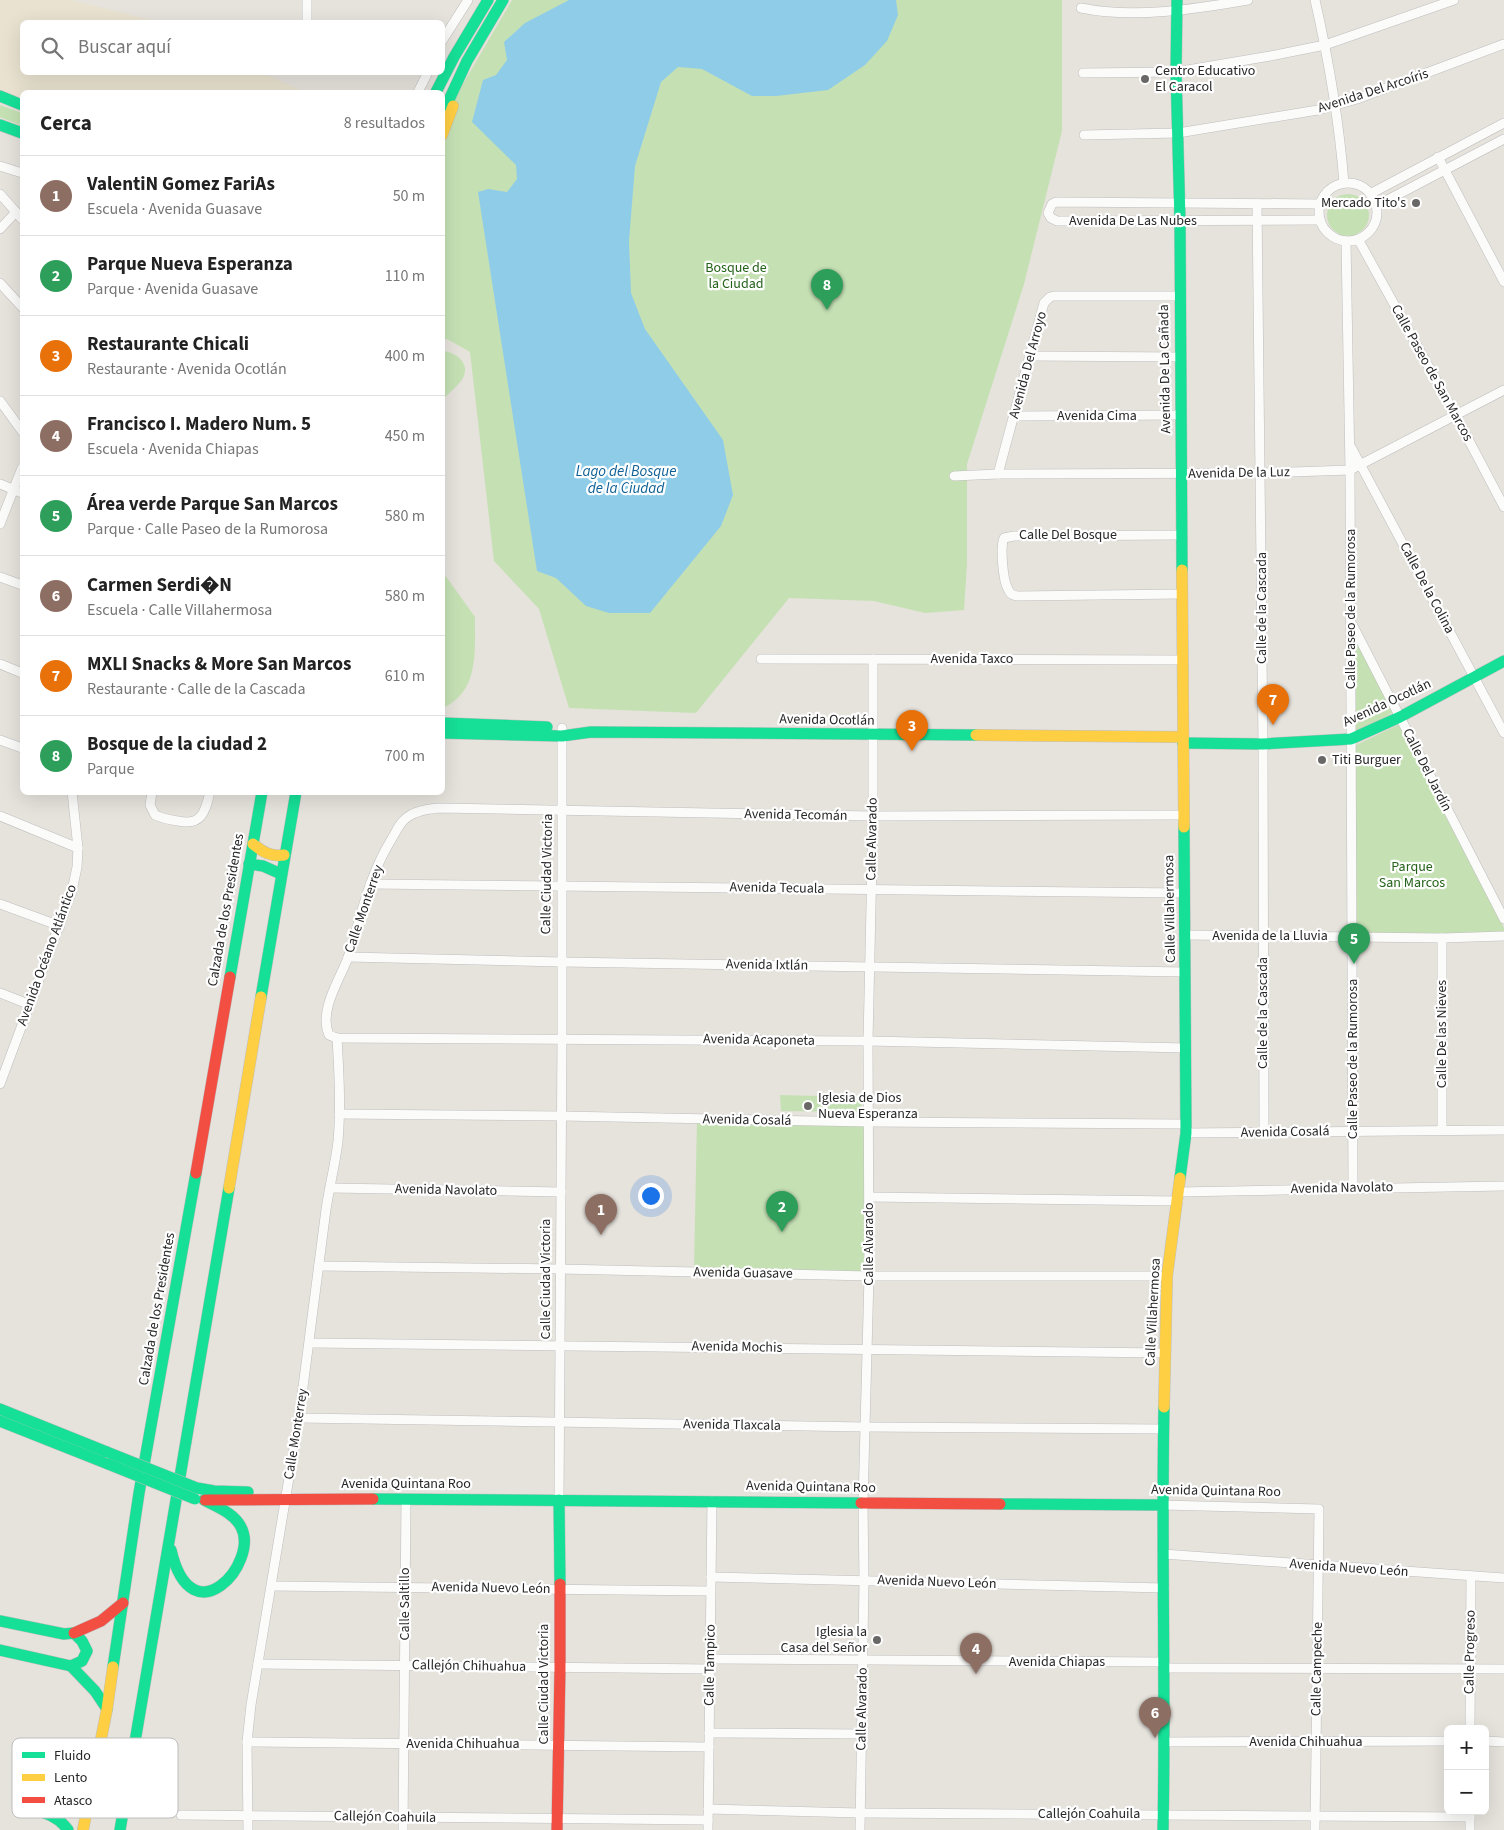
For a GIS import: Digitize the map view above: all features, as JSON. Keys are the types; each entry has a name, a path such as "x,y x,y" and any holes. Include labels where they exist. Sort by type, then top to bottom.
{"main road":[{"path":"445,74 488,0"},
{"path":"445,108 465,65 503,0"},
{"name":"Avenida De La Cañada","path":"1177,5 1176,72 1180,221 1183,740"},
{"path":"445,126 465,65"},
{"path":"437,90 445,75"},
{"path":"0,96 20,103"},
{"path":"0,125 20,133"},
{"name":"Avenida Ocotlán","path":"445,733 591,732 872,735 1183,740 1263,744 1351,740 1400,717 1504,661"},
{"name":"Avenida Ocotlán","path":"445,723 562,732"},
{"name":"Calle Villahermosa","path":"1164,1830 1165,1742 1162,1504 1167,1276 1186,1128 1183,740"},
{"name":"Calzada de los Presidentes","path":"101,1738 139,1493 261,795"},
{"path":"136,1738 295,795"},
{"path":"253,844 267,854 274,856 284,855"},
{"path":"249,864 269,868 281,874"},
{"path":"0,1409 108,1452 199,1496 231,1516 243,1529 244,1537 242,1552 228,1580 214,1590 204,1592 193,1589 185,1584 178,1575 174,1565 170,1539"},
{"path":"0,1421 108,1464 199,1496"},
{"name":"Avenida Quintana Roo","path":"199,1496 214,1491 302,1498 1162,1504"},
{"name":"Calle Ciudad Victoria","path":"557,1824 560,1668 558,1589 559,1500"},
{"path":"0,1621 64,1634 74,1633 101,1621 123,1603"},
{"path":"71,1666 82,1661 87,1651 82,1641 74,1633"},
{"path":"0,1650 71,1666 95,1691 107,1709"},
{"path":"56,1818 68,1830"}],"street":[{"path":"307,0 307,20"},
{"path":"445,36 468,0"},
{"path":"1081,8 1111,11 1248,0"},
{"path":"1315,0 1336,106 1344,184"},
{"path":"1083,73 1176,72 1325,45 1454,0"},
{"name":"Avenida Del Arcoíris","path":"1084,135 1178,133 1336,106 1504,44"},
{"path":"419,90 426,75"},
{"path":"1370,194 1504,123"},
{"path":"1376,206 1504,139"},
{"path":"1438,157 1504,282"},
{"path":"0,166 20,172"},
{"path":"1354,184 1363,187 1370,194 1376,206 1377,216 1367,234 1358,239 1346,241 1335,238 1326,230 1320,220 1320,204 1325,194 1334,187 1354,184"},
{"path":"0,194 19,215 0,229"},
{"name":"Avenida De Las Nubes","path":"1320,204 1056,202 1049,208 1048,213 1051,218 1057,221 1320,220"},
{"name":"Calle de la Cascada","path":"1257,204 1263,744 1264,1132"},
{"name":"Calle Paseo de San Marcos","path":"1358,239 1504,507"},
{"name":"Calle Paseo de la Rumorosa","path":"1346,241 1350,444 1353,1188"},
{"path":"0,283 20,304"},
{"name":"Avenida Del Arroyo","path":"998,474 1044,302 1050,297 1180,296"},
{"path":"1030,356 1180,358"},
{"name":"Avenida De la Luz","path":"954,476 998,474 1260,473 1350,470 1504,390"},
{"path":"0,401 20,428"},
{"name":"Avenida Cima","path":"1014,416 1180,416"},
{"name":"Calle De la Colina","path":"1350,444 1504,733"},
{"path":"0,484 18,491 0,524"},
{"name":"Calle Del Bosque","path":"1181,535 1014,536 1004,538 1002,549 1006,585 1013,595 1182,594"},
{"path":"0,577 20,584"},
{"name":"Calle Del Jardín","path":"1350,620 1504,919"},
{"name":"Avenida Taxco","path":"761,658 1182,660"},
{"name":"Calle Alvarado","path":"860,1830 864,1580 863,1503 869,1276 868,1041 873,816 873,658"},
{"path":"0,664 20,672"},
{"name":"Calle Ciudad Victoria","path":"559,1500 562,732"},
{"path":"0,740 20,747"},
{"name":"Avenida Océano Atlántico","path":"0,1084 28,1004 60,926 72,891 77,868 78,848 72,795"},
{"path":"152,795 150,806 155,815 186,823 195,822 203,813 209,795"},
{"name":"Avenida Tecomán","path":"439,808 563,812 873,816 1184,815"},
{"name":"Calle Monterrey","path":"248,1830 247,1742 299,1418 310,1343 326,1204 331,1188 338,1140 339,1114 334,1037 326,1027 329,1006 348,957 370,884 386,848 404,820 417,812 439,808"},
{"path":"0,816 78,848"},
{"name":"Avenida Tecuala","path":"370,884 1184,893"},
{"path":"0,904 60,926"},
{"name":"Avenida de la Lluvia","path":"1185,935 1442,938 1504,936"},
{"name":"Calle De las Nieves","path":"1442,938 1442,1130"},
{"name":"Avenida Ixtlán","path":"348,957 1185,972"},
{"path":"0,993 28,1004"},
{"name":"Avenida Acaponeta","path":"334,1037 868,1041 1186,1048"},
{"name":"Avenida Cosalá","path":"339,1114 562,1116 1186,1128 1264,1132 1504,1130"},
{"name":"Avenida Navolato","path":"869,1197 1178,1196 1353,1188 1504,1186"},
{"name":"Avenida Navolato","path":"331,1188 561,1192"},
{"name":"Avenida Guasave","path":"319,1266 869,1276 1167,1276"},
{"name":"Avenida Mochis","path":"310,1343 1165,1353"},
{"name":"Avenida Tlaxcala","path":"299,1418 865,1427 1164,1429"},
{"name":"Calle Saltillo","path":"403,1830 406,1499"},
{"name":"Calle Tampico","path":"708,1825 712,1500"},
{"name":"Avenida Quintana Roo","path":"1162,1504 1319,1508"},
{"name":"Calle Campeche","path":"1315,1830 1319,1508"},
{"name":"Avenida Nuevo León","path":"1163,1554 1504,1578"},
{"name":"Calle Progreso","path":"1470,1725 1471,1576"},
{"name":"Avenida Nuevo León","path":"710,1577 1164,1588"},
{"name":"Avenida Nuevo León","path":"272,1586 710,1591"},
{"name":"Avenida Chiapas","path":"710,1659 862,1659 1316,1668 1504,1669"},
{"name":"Callejón Chihuahua","path":"258,1664 710,1669"},
{"path":"709,1733 862,1734"},
{"name":"Avenida Chihuahua","path":"1165,1742 1444,1741"},
{"path":"1489,1741 1504,1742"},
{"name":"Avenida Chihuahua","path":"247,1742 709,1747"},
{"name":"Callejón Coahuila","path":"708,1810 1315,1816 1444,1814"},
{"name":"Callejón Coahuila","path":"182,1815 403,1817 557,1824 708,1825"},
{"path":"1470,1815 1470,1830"}],"shaded area":[{"path":"0,0 71,0 151,20 20,20 20,75 268,75 300,90 20,90 20,103 0,94"}],"green space":[{"name":"Bosque de la Ciudad","path":"512,0 1062,0 1062,131 1024,284 967,464 967,564 964,610 925,613 874,601 789,598 696,713 569,708 539,609 494,561 470,352 447,339 445,340 446,113"},
{"path":"0,105 20,112 20,125 0,117"},
{"path":"1348,194 1363,200 1369,215 1363,230 1348,236 1333,230 1327,215 1333,200"},
{"path":"445,351 461,359 465,368 463,378 445,397"},
{"path":"445,575 475,617 475,647 472,671 469,682 463,692 445,707"},
{"name":"Parque San Marcos","path":"1356,641 1393,712 1353,739 1354,746 1402,723 1504,931 1442,935 1354,936 1352,724"},
{"path":"780,1095 862,1097 861,1112 781,1111"},
{"path":"697,1117 869,1118 867,1273 694,1269"}],"water":[{"name":"Lago del Bosque de la Ciudad","path":"569,0 896,0 898,15 887,41 865,65 828,90 776,96 752,96 702,69 678,67 661,82 635,166 629,241 631,293 645,329 723,440 733,495 721,526 650,613 609,613 586,606 556,578 537,571 478,192 488,189 507,192 517,179 516,165 472,122 483,80 496,75 507,60 504,42 525,23"}],"traffic: fast":[{"path":"445,74 488,0"},
{"path":"445,109 467,61 503,0"},
{"path":"1177,0 1176,72 1180,221 1182,570"},
{"path":"437,90 445,75"},
{"path":"0,96 20,104"},
{"path":"0,125 20,132"},
{"path":"1183,743 1263,744 1351,739 1400,717 1504,661"},
{"path":"445,723 547,727"},
{"path":"445,733 562,736 591,732 976,735"},
{"path":"230,977 261,795"},
{"path":"261,997 295,795"},
{"path":"1180,1178 1186,1133 1184,827"},
{"path":"249,864 263,866 281,874"},
{"path":"113,1667 139,1493 196,1173"},
{"path":"136,1738 229,1188"},
{"path":"1163,1830 1164,1407"},
{"path":"0,1409 107,1452"},
{"path":"0,1421 108,1464"},
{"path":"107,1452 197,1488"},
{"path":"108,1464 195,1499"},
{"path":"197,1488 214,1491 248,1492"},
{"path":"373,1499 861,1503"},
{"path":"171,1550 181,1576 193,1589 207,1592 221,1585 233,1573 241,1558 244,1542 241,1527 230,1514 204,1500"},
{"path":"559,1500 560,1584"},
{"path":"1000,1504 1162,1505"},
{"path":"0,1621 64,1634 74,1633 82,1641 87,1651 82,1661 71,1666 0,1650"},
{"path":"71,1666 95,1691 107,1709"},
{"path":"55,1818 68,1830"},
{"path":"120,1830 122,1818"}],"traffic: slow":[{"path":"445,127 453,106"},
{"path":"1182,570 1184,827"},
{"path":"976,735 1183,737"},
{"path":"253,844 267,853 284,855"},
{"path":"229,1188 261,997"},
{"path":"1164,1407 1167,1276 1180,1178"},
{"path":"101,1738 113,1667"},
{"path":"83,1830 85,1818"}],"traffic: jam":[{"path":"196,1173 230,977"},
{"path":"205,1500 373,1499"},
{"path":"861,1503 1000,1504"},
{"path":"557,1830 560,1584"},
{"path":"74,1633 101,1621 123,1603"}],"place":[{"name":"Centro Educativo El Caracol","path":"1145,79"},
{"name":"Mercado Tito's","path":"1416,203"},
{"name":"Bosque de la ciudad 2","path":"827,310"},
{"name":"MXLI Snacks & More San Marcos","path":"1273,725"},
{"name":"Restaurante Chicali","path":"912,751"},
{"name":"Titi Burguer","path":"1322,760"},
{"name":"Área verde Parque San Marcos","path":"1354,964"},
{"name":"Iglesia de Dios Nueva Esperanza","path":"808,1106"},
{"name":"Parque Nueva Esperanza","path":"782,1232"},
{"name":"ValentiN Gomez FariAs","path":"601,1235"},
{"name":"Iglesia la Casa del Señor","path":"877,1640"},
{"name":"Francisco I. Madero Num. 5","path":"976,1674"},
{"name":"Carmen Serdi�N","path":"1155,1738"}]}
